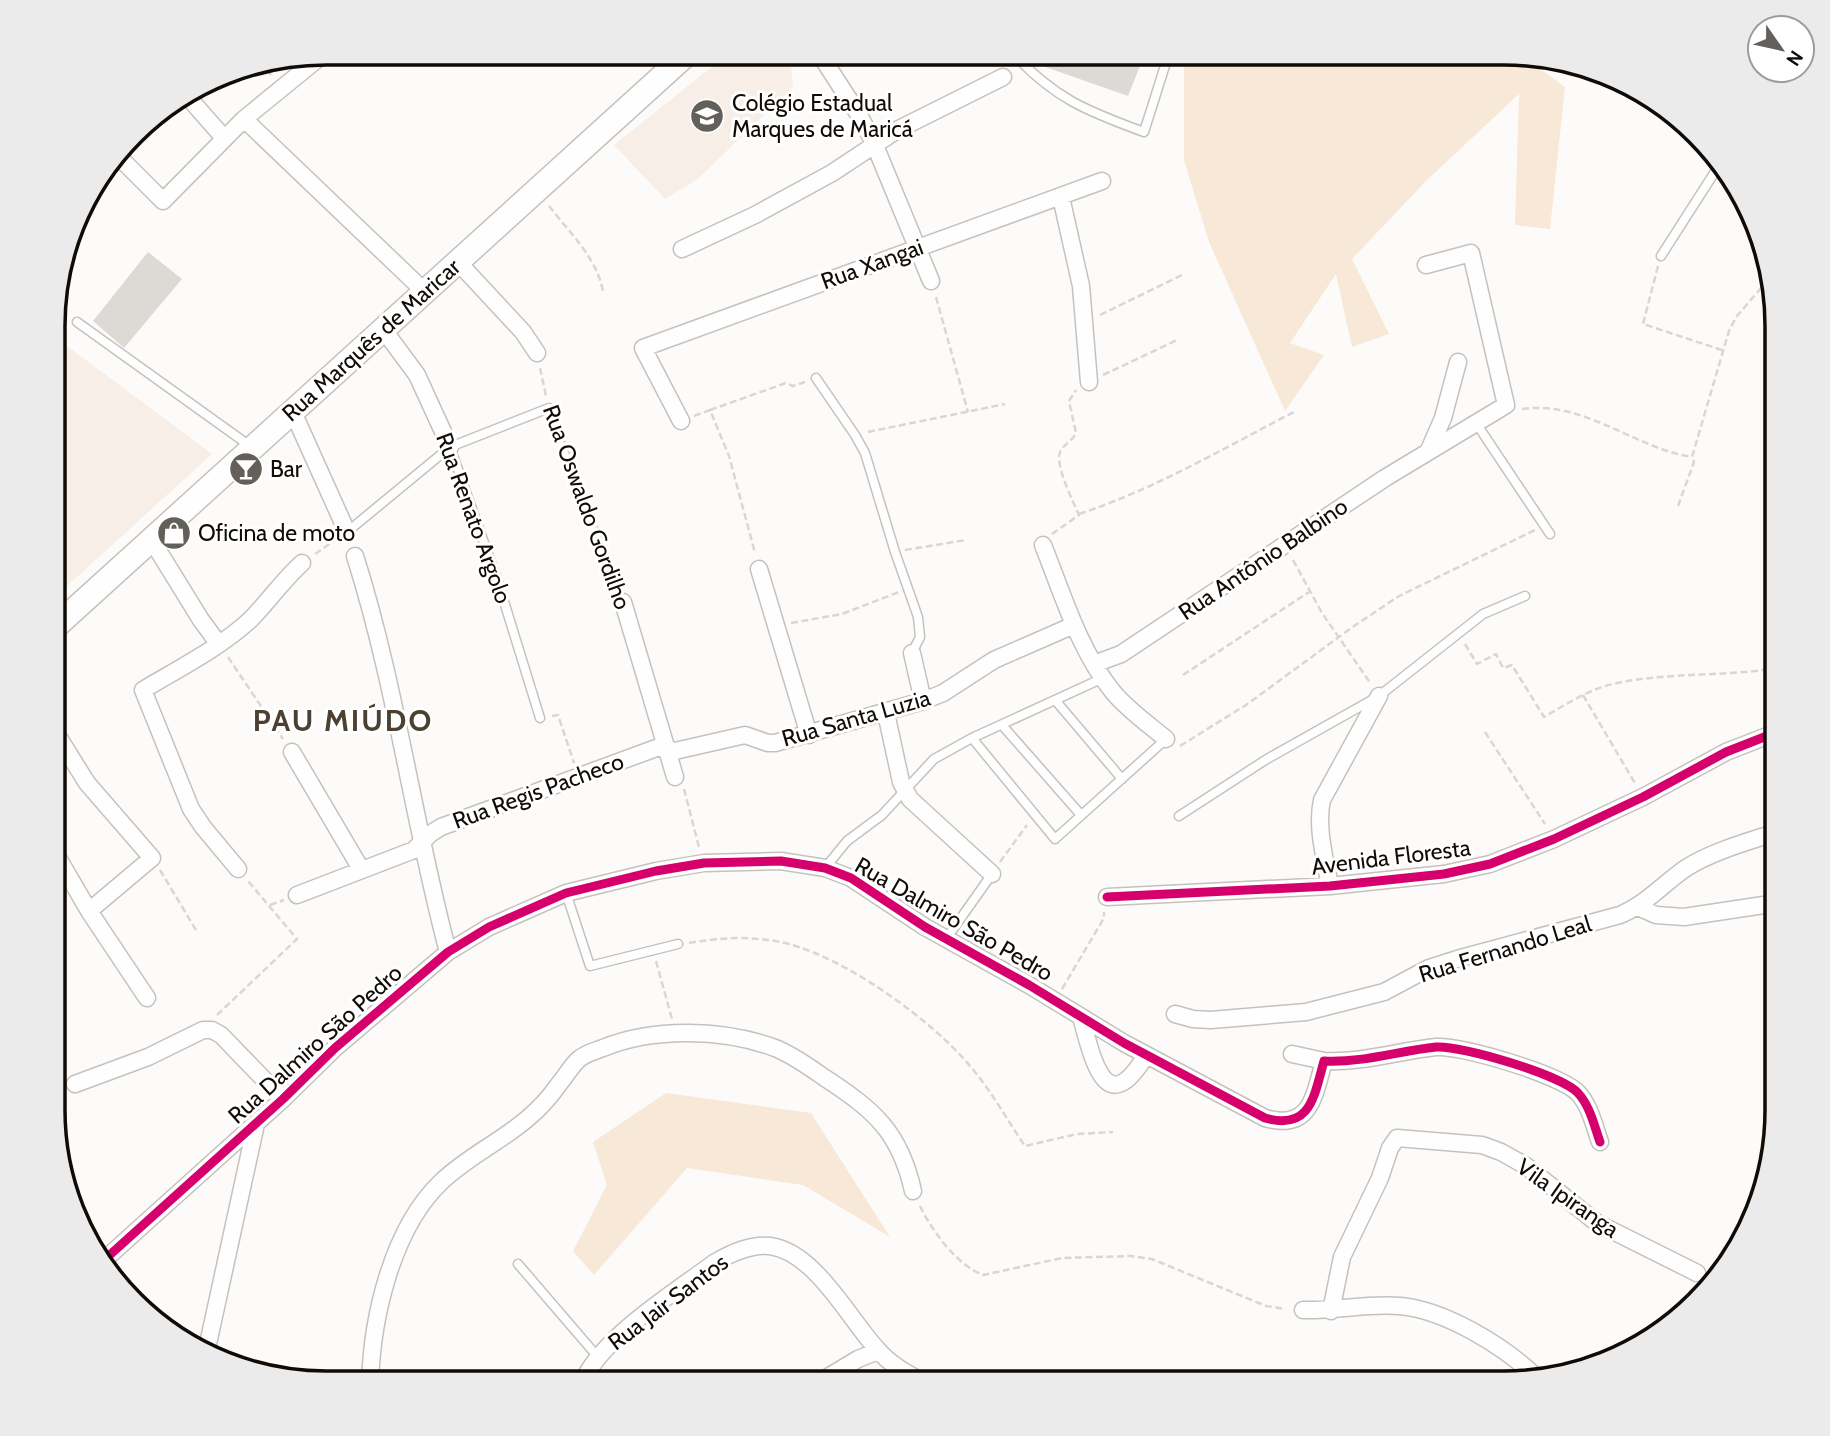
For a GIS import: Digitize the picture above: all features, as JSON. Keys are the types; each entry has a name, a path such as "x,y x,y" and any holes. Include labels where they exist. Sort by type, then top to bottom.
{"main road":[{"name":"Rua Marquês de Maricar","path":"65,618 675,65"}],"street":[{"path":"124,162 163,201 244,119 310,65"},
{"path":"827,65 874,143 931,281"},
{"path":"682,249 755,215 821,179 874,143 1003,77"},
{"path":"192,102 224,138"},
{"path":"244,119 424,291"},
{"name":"Rua Xangai","path":"681,421 643,348 1102,181"},
{"path":"1060,197 1080,286 1089,382"},
{"path":"1426,265 1471,253 1506,405"},
{"path":"457,261 523,332 537,353"},
{"name":"Rua Renato Argolo","path":"383,329 417,375 450,447"},
{"path":"1429,450 1443,418 1458,362"},
{"name":"Rua Antônio Balbino","path":"1094,664 1122,654 1429,450 1506,405"},
{"path":"293,412 346,532"},
{"path":"151,539 218,643"},
{"path":"1043,545 1074,625 1094,664 1125,704 1166,739"},
{"path":"355,556 386,661 427,868 448,952"},
{"path":"238,869 191,809 143,690 251,619 302,563"},
{"path":"759,569 809,735"},
{"name":"Rua Oswaldo Gordilho","path":"623,602 675,777"},
{"name":"Rua Santa Luzia","path":"667,749 675,751 745,735 775,743 886,713 943,693 994,660 1074,625"},
{"path":"912,653 923,701"},
{"path":"1330,886 1322,839 1322,800 1379,696"},
{"path":"886,713 904,789 910,799 992,874"},
{"name":"Avenida Floresta","path":"1107,897 1330,886 1444,874 1490,864 1554,839 1643,797 1726,752 1765,737"},
{"name":"Rua Regis Pacheco","path":"297,895 414,850 441,827 659,747 667,749"},
{"path":"65,748 87,783 152,858 89,911"},
{"path":"292,752 361,869"},
{"name":"Rua Fernando Leal","path":"1175,1014 1211,1020 1306,1012 1384,992 1442,964 1620,915 1638,907 1700,860 1765,836"},
{"name":"Rua Dalmiro São Pedro","path":"109,1255 283,1100 335,1048 448,952 489,927 566,893 656,871 704,863 781,861 825,868 850,878 946,939 1146,1055 1265,1118 1288,1122 1298,1118 1308,1108 1324,1062"},
{"path":"65,870 147,998"},
{"path":"1638,907 1656,915 1684,917 1765,905"},
{"path":"1081,1017 1093,1061 1106,1081 1116,1085 1125,1082 1135,1074 1146,1055"},
{"path":"75,1084 148,1057 203,1030 212,1030 221,1035 283,1100"},
{"path":"370,1371 371,1348 395,1256 421,1205 441,1182 544,1103 579,1059 640,1036 675,1032 740,1039 775,1048 801,1062 858,1099 887,1127 896,1141 913,1191"},
{"path":"1292,1054 1324,1062 1345,1063 1438,1047 1469,1050 1569,1085 1584,1101 1600,1142"},
{"path":"208,1343 256,1124"},
{"name":"Vila Ipiranga","path":"1331,1311 1342,1257 1380,1178 1393,1142 1402,1138 1482,1145 1501,1152 1527,1166 1597,1223 1697,1273"},
{"name":"Rua Jair Santos","path":"589,1371 597,1356 622,1333 714,1263 733,1252 771,1246 789,1253 818,1276 878,1351 900,1371"},
{"path":"1303,1310 1331,1311 1370,1305 1432,1314 1466,1328 1500,1348 1528,1370"},
{"path":"837,1371 878,1351"}],"lane":[{"path":"1024,65 1068,101 1144,132 1165,65"},
{"path":"1661,256 1715,172"},
{"path":"77,322 252,448"},
{"path":"816,378 865,453 920,628 920,637 912,653"},
{"path":"346,532 450,447 549,408"},
{"path":"1476,422 1547,530"},
{"name":"Rua Renato Argolo","path":"450,447 498,582 540,718"},
{"path":"1179,816 1267,759 1379,696 1483,614 1525,596"},
{"path":"825,868 847,841 882,815 934,758 1103,678"},
{"path":"1055,701 1122,779"},
{"path":"1002,725 1081,815"},
{"path":"972,738 1055,839 1166,739"},
{"path":"946,939 992,874"},
{"path":"566,893 590,967 678,944"},
{"path":"518,1264 597,1356"}],"path":[{"path":"536,190 594,266 601,278 603,292"},
{"path":"1661,256 1643,324 1722,350"},
{"path":"1085,322 1184,274"},
{"path":"931,281 968,413"},
{"path":"1678,506 1694,463 1692,457 1728,331 1736,317 1762,287"},
{"path":"1079,514 1059,457 1062,449 1076,433 1069,403 1071,396 1089,382 1179,339"},
{"path":"681,421 786,383 793,386 816,378"},
{"path":"855,435 1005,404"},
{"path":"1506,405 1520,409 1547,407 1597,420 1677,455 1692,457"},
{"path":"710,410 729,456 759,569"},
{"path":"1043,545 1063,524 1079,514 1113,503 1158,483 1294,412"},
{"path":"1166,739 1178,746 1246,705 1399,596 1473,558 1547,530"},
{"path":"302,563 346,532"},
{"path":"895,552 966,540"},
{"path":"1284,545 1309,592 1379,696"},
{"path":"776,626 842,614 908,588"},
{"path":"1183,675 1309,592"},
{"path":"1459,633 1477,664 1496,654 1503,668 1512,665 1544,717 1598,688 1630,681 1700,673 1743,674 1765,670"},
{"path":"218,643 292,752"},
{"path":"1583,695 1643,797"},
{"path":"540,718 558,715 579,776"},
{"path":"1485,732 1554,839"},
{"path":"675,777 680,776 704,863"},
{"path":"992,874 1035,814"},
{"path":"152,858 196,930"},
{"path":"203,1030 297,939 238,869"},
{"path":"1055,1001 1104,918 1107,897"},
{"path":"678,944 748,937 778,941 834,961 908,1008 948,1043 971,1067 1025,1146 1077,1134 1113,1132"},
{"path":"652,949 675,1032"},
{"path":"913,1191 925,1216 946,1244 966,1265 983,1275 1062,1258 1152,1259 1266,1306 1303,1310"}],"shaded area":[{"name":"Colégio Estadual Marques de Maricá","path":"714,65 791,65 793,87 698,179 665,199 614,145"},
{"path":"1184,65 1521,65 1540,67 1565,87 1550,229 1515,225 1519,94 1426,181 1352,259 1389,334 1352,347 1336,274 1290,343 1324,355 1285,411 1209,242 1184,160"},
{"path":"65,344 212,454 65,588"},
{"path":"666,1093 811,1113 890,1237 803,1185 687,1168 594,1275 573,1251 607,1185 593,1142"}],"building":[{"path":"1040,65 1140,65 1128,96"},
{"path":"148,252 182,279 124,348 93,321"}],"cycle path":[{"path":"1107,897 1330,886 1444,874 1490,864 1554,839 1643,797 1726,752 1765,737"},
{"path":"109,1255 283,1099 335,1048 448,952 489,927 566,893 656,871 704,863 781,861 825,868 851,878 925,927 1029,985 1124,1043 1265,1118 1280,1121 1292,1120 1301,1115 1313,1098 1324,1061 1352,1060 1436,1047 1466,1051 1510,1063 1568,1086 1578,1093 1586,1104 1600,1142"}],"place":[{"name":"Colégio Estadual Marques de Maricá","path":"707,116"},
{"name":"Bar","path":"246,469"},
{"name":"Oficina de moto","path":"174,533"}],"district":[{"name":"PAU MIÚDO","path":"343,720"}]}
